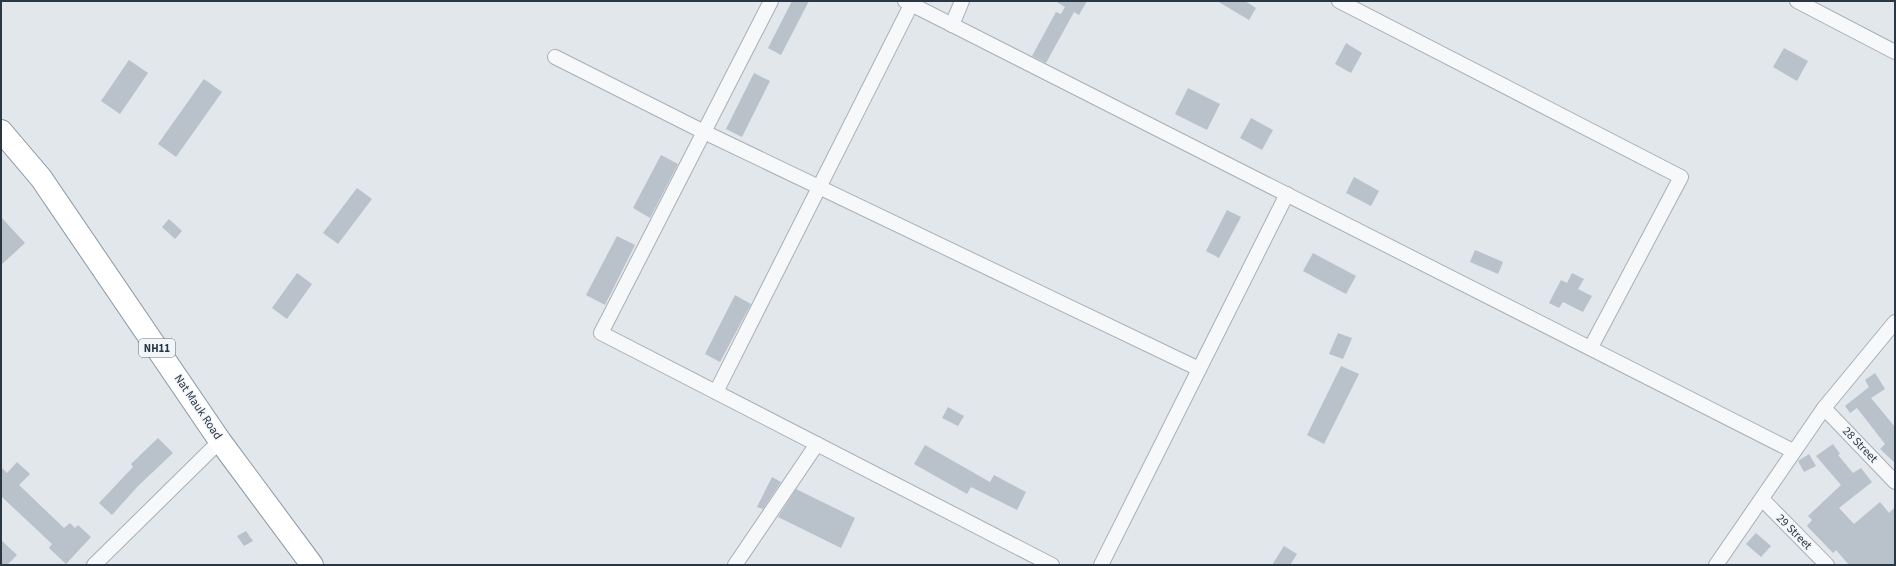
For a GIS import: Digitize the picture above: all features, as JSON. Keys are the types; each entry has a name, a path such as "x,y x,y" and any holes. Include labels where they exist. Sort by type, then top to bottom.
{"highway":[{"name":"Nat Mauk Road","path":"1,131 41,178 220,441 312,565"}],"street":[{"path":"771,1 600,333 1052,565"},
{"path":"952,25 962,1"},
{"path":"1339,1 1681,177 1591,347"},
{"path":"1797,1 1895,52"},
{"path":"716,392 910,2 952,25 1794,451"},
{"path":"555,57 704,132 1199,369"},
{"path":"1101,565 1287,194"},
{"path":"1716,565 1824,408 1895,323"},
{"name":"28 Street","path":"1824,408 1895,482"},
{"path":"94,565 220,441"},
{"path":"735,565 817,444"},
{"name":"29 Street","path":"1762,499 1827,565"}],"building":[{"path":"792,1 809,1 781,55 768,48"},
{"path":"1055,1 1087,1 1079,15 1074,12 1046,63 1032,56 1056,12 1061,14 1065,7"},
{"path":"1217,1 1245,1 1256,8 1249,20"},
{"path":"1346,43 1362,53 1351,73 1335,64"},
{"path":"1784,48 1808,61 1797,81 1773,67"},
{"path":"129,60 148,73 120,114 101,101"},
{"path":"754,73 770,81 742,137 726,129"},
{"path":"204,79 222,92 176,157 158,144"},
{"path":"1188,88 1220,104 1207,130 1175,114"},
{"path":"1251,118 1273,130 1262,150 1240,138"},
{"path":"661,155 678,164 650,218 633,208"},
{"path":"1354,177 1379,191 1371,206 1346,193"},
{"path":"357,188 372,199 338,244 323,233"},
{"path":"1227,210 1241,217 1219,258 1206,251"},
{"path":"1,217 25,243 1,265"},
{"path":"169,219 182,231 175,239 162,227"},
{"path":"617,236 635,245 605,305 586,295"},
{"path":"1475,250 1503,262 1498,274 1470,262"},
{"path":"1313,253 1356,276 1346,294 1303,271"},
{"path":"297,273 312,284 287,319 272,308"},
{"path":"1572,273 1584,279 1578,289 1592,296 1583,312 1563,302 1559,308 1549,303 1561,280 1567,283"},
{"path":"735,295 751,304 720,362 705,354"},
{"path":"1338,333 1352,338 1343,359 1329,354"},
{"path":"1341,366 1359,374 1324,444 1307,435"},
{"path":"1875,373 1885,389 1871,398 1895,427 1895,463 1880,449 1885,444 1857,408 1850,413 1845,406 1869,387 1865,380"},
{"path":"948,407 964,416 958,426 942,418"},
{"path":"158,438 173,453 138,486 112,515 99,503 133,467 131,464"},
{"path":"1833,444 1840,454 1838,455 1853,473 1861,468 1872,482 1839,508 1854,524 1880,502 1889,513 1895,507 1895,565 1849,565 1836,550 1833,553 1807,526 1812,520 1808,516 1841,485 1816,456"},
{"path":"925,445 990,482 994,475 1026,492 1017,510 971,487 967,494 914,464"},
{"path":"1809,454 1816,466 1804,472 1798,461"},
{"path":"17,462 30,474 19,485 64,528 70,523 75,528 78,525 91,537 66,564 49,548 52,544 1,496 1,467 7,473"},
{"path":"772,477 781,482 763,509 757,507"},
{"path":"796,489 855,518 841,548 778,517"},
{"path":"246,531 253,541 244,546 237,536"},
{"path":"1756,533 1771,546 1761,557 1746,544"},
{"path":"1,540 17,555 7,565 1,565"},
{"path":"1284,546 1297,554 1290,565 1272,565"}]}
